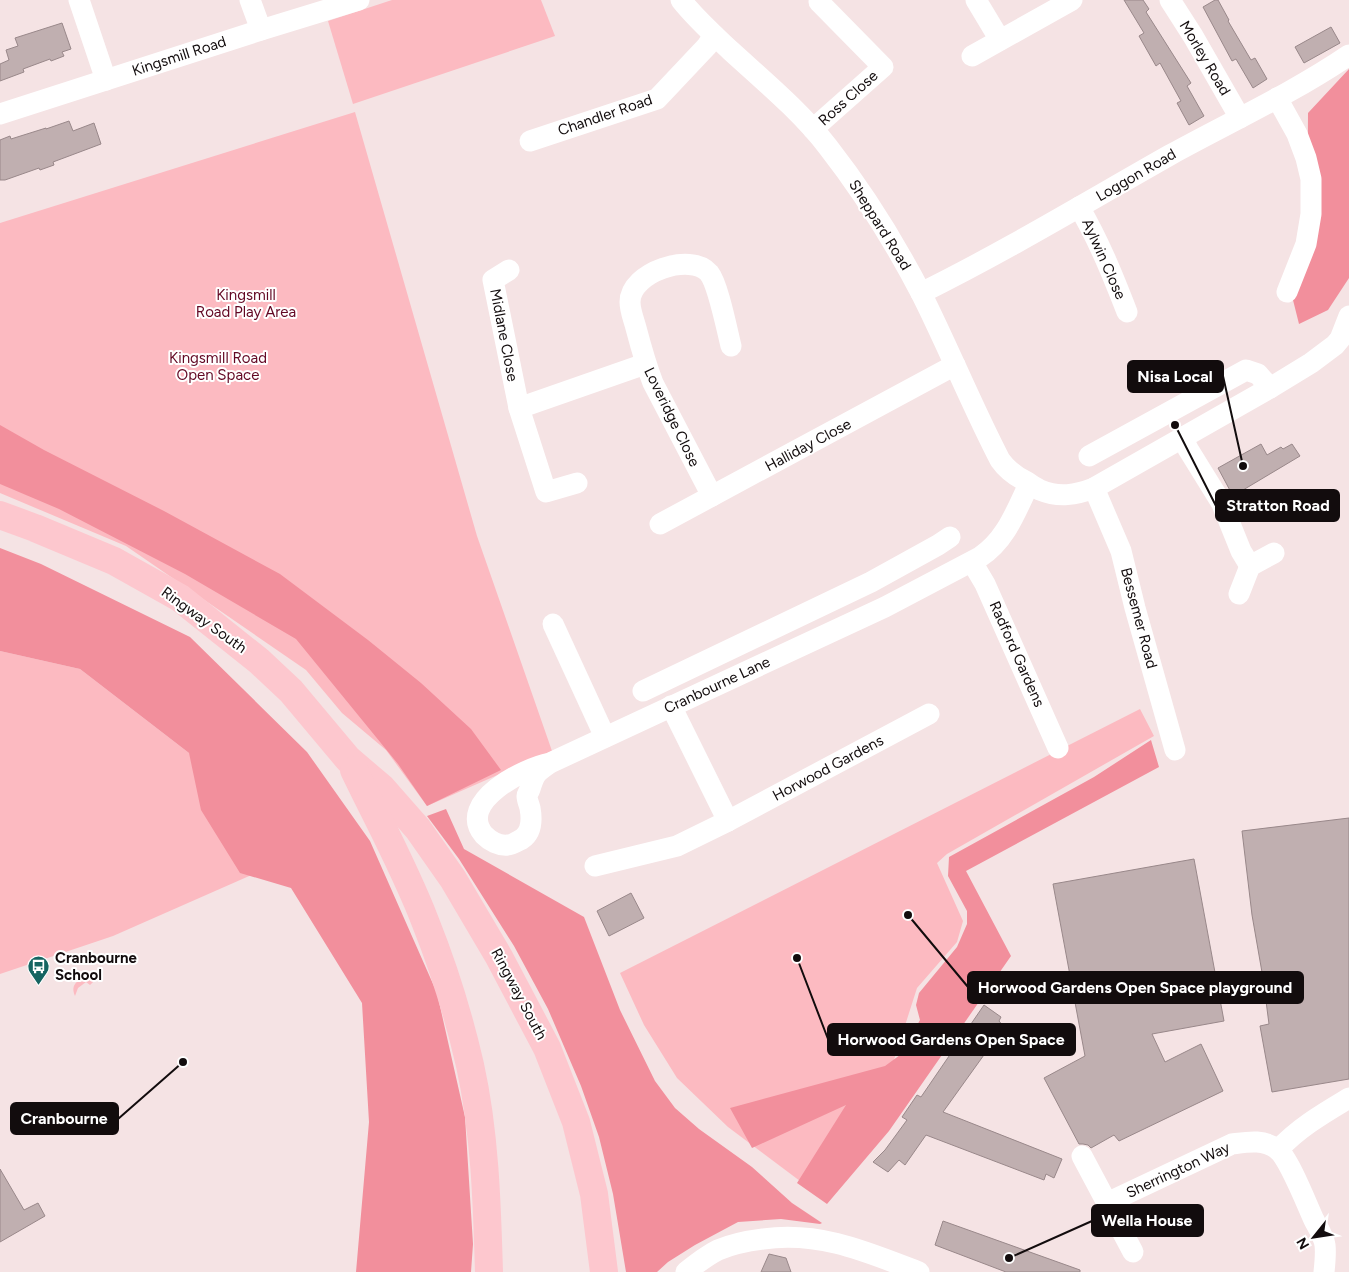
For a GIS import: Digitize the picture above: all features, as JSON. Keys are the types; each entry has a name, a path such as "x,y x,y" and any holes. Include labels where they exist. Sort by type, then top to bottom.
{"main road":[{"name":"Ringway South","path":"0,515 114,560 180,598 260,661 291,691 348,758 382,788 418,829 453,879 499,957 547,1048 576,1122 594,1194 604,1272"},
{"name":"Ringway South","path":"348,758 393,849 425,921 450,994 470,1066 480,1125 486,1191 489,1272"}],"street":[{"path":"79,0 106,80"},
{"path":"250,0 261,30"},
{"name":"Kingsmill Road","path":"0,114 359,0"},
{"name":"Sheppard Road","path":"681,0 690,12 813,130 837,159 899,252 921,293 1000,460 1006,468 1029,484"},
{"path":"976,0 1000,40"},
{"path":"972,56 1072,0"},
{"name":"Morley Road","path":"1170,0 1240,118"},
{"name":"Ross Close","path":"813,130 882,68 820,2"},
{"name":"Chandler Road","path":"530,141 657,99 714,35"},
{"name":"Loggon Road","path":"921,293 1277,98 1349,55"},
{"path":"1277,98 1297,134 1311,179 1311,214 1306,244 1287,292"},
{"name":"Aylwin Close","path":"1079,207 1111,269 1127,312"},
{"name":"Loveridge Close","path":"712,496 645,364 632,314 631,294 646,276 683,264 697,266 709,273 715,284 731,346"},
{"name":"Midlane Close","path":"509,270 493,280 519,408 546,492 577,482"},
{"path":"1029,484 1053,494 1078,494 1094,488 1311,363 1340,339 1349,316"},
{"path":"519,408 645,364"},
{"name":"Halliday Close","path":"660,524 955,364"},
{"path":"1089,456 1246,370 1258,374 1270,388"},
{"path":"1182,437 1222,504 1241,551 1250,566"},
{"name":"Cranbourne Lane","path":"550,763 885,607 972,562 991,550 1004,535 1029,484"},
{"name":"Bessemer Road","path":"1094,488 1121,551 1175,750"},
{"name":"Cranbourne Lane","path":"643,691 871,582 950,537"},
{"path":"1239,594 1250,566 1274,553"},
{"name":"Radford Gardens","path":"972,562 985,584 1058,748"},
{"path":"871,582 885,607"},
{"path":"553,624 606,737"},
{"path":"671,706 728,821"},
{"name":"Horwood Gardens","path":"595,866 677,846 728,821 929,714"},
{"path":"1324,1272 1325,1244 1297,1183 1278,1150 1287,1139 1349,1098"},
{"name":"Sherrington Way","path":"1107,1203 1232,1144 1261,1142 1278,1150"},
{"name":"Sherrington Way","path":"1082,1156 1133,1252"},
{"path":"686,1272 718,1250 748,1241 784,1236 830,1242 851,1247 919,1272"}],"green space":[{"path":"392,0 541,0 555,36 353,104 328,21"},
{"name":"Kingsmill Road Open Space","path":"355,112 477,536 552,751 427,806 386,750 342,713 306,670 126,546 0,493 0,223"},
{"path":"0,651 80,669 189,753 279,863 113,936 0,974"},
{"path":"1140,709 1154,736 947,854 937,863 963,921 957,942 917,988 893,1063 800,1181 728,1127 677,1078 644,1025 620,973"},
{"path":"88,976 96,979 90,985 86,982 78,988 75,996 74,985"}],"shaded area":[{"path":"1349,69 1349,278 1328,310 1299,324 1292,296 1307,265 1308,113"},
{"path":"0,425 280,574 368,640 421,683 471,729 501,770 427,806 398,764 296,639 185,574 59,509 0,484"},
{"path":"0,548 41,564 190,637 307,752 370,841 437,993 465,1117 473,1244 471,1272 356,1272 369,1122 362,1003 291,888 240,873 201,810 189,753 80,669 0,651"},
{"path":"1151,740 1159,767 966,871 1011,956 889,1131 827,1204 797,1183 846,1105 752,1148 730,1108 885,1066 900,1055 920,1020 916,1005 919,993 957,947 967,924 967,911 948,876 949,857 1094,777"},
{"path":"446,809 464,849 584,917 620,1010 655,1081 675,1108 699,1129 752,1167 792,1203 822,1223 781,1219 738,1222 695,1245 668,1262 657,1272 626,1272 613,1194 599,1137 581,1086 548,1009 514,946 459,859 427,816"}],"building":[{"path":"1124,0 1143,0 1149,9 1146,12 1191,83 1187,86 1204,116 1189,125 1177,103 1181,101 1160,63 1156,66 1139,36 1144,33"},
{"path":"1218,0 1251,60 1255,58 1267,79 1253,88 1236,59 1232,61 1203,7"},
{"path":"62,23 71,49 62,52 64,56 23,69 24,72 0,81 0,64 9,60 6,50 18,46 15,38"},
{"path":"1331,27 1340,43 1304,63 1295,47"},
{"path":"69,121 73,131 94,123 101,144 53,162 54,165 40,170 39,168 0,180 0,140 10,136 11,139"},
{"path":"1261,444 1267,455 1281,447 1283,449 1292,444 1300,456 1233,496 1218,468"},
{"path":"1349,818 1349,1079 1272,1092 1260,1026 1269,1024 1252,915 1242,831"},
{"path":"1194,859 1224,1021 1152,1034 1165,1062 1201,1044 1223,1091 1119,1141 1114,1135 1091,1148 1088,1145 1079,1144 1044,1078 1085,1056 1053,884"},
{"path":"631,893 644,918 609,936 597,911"},
{"path":"984,1005 1001,1017 999,1021 1004,1027 943,1112 1062,1159 1054,1178 1046,1174 1044,1180 926,1135 905,1165 899,1160 888,1172 873,1162 885,1150 907,1120 902,1117 917,1095 921,1097"},
{"path":"0,1169 24,1210 38,1203 45,1216 0,1242"},
{"path":"943,1221 1080,1270 1080,1272 1006,1272 935,1245"},
{"path":"769,1254 786,1258 791,1272 761,1272"}],"place":[{"name":"Stratton Road","path":"1175,425"},
{"name":"Nisa Local","path":"1243,466"},
{"name":"Horwood Gardens Open Space playground","path":"908,915"},
{"name":"Horwood Gardens Open Space","path":"797,958"},
{"name":"Cranbourne School","path":"39,986"},
{"name":"Cranbourne","path":"183,1062"},
{"name":"Wella House","path":"1009,1258"}],"park label":[{"name":"Kingsmill Road Play Area","path":"246,304"}]}
